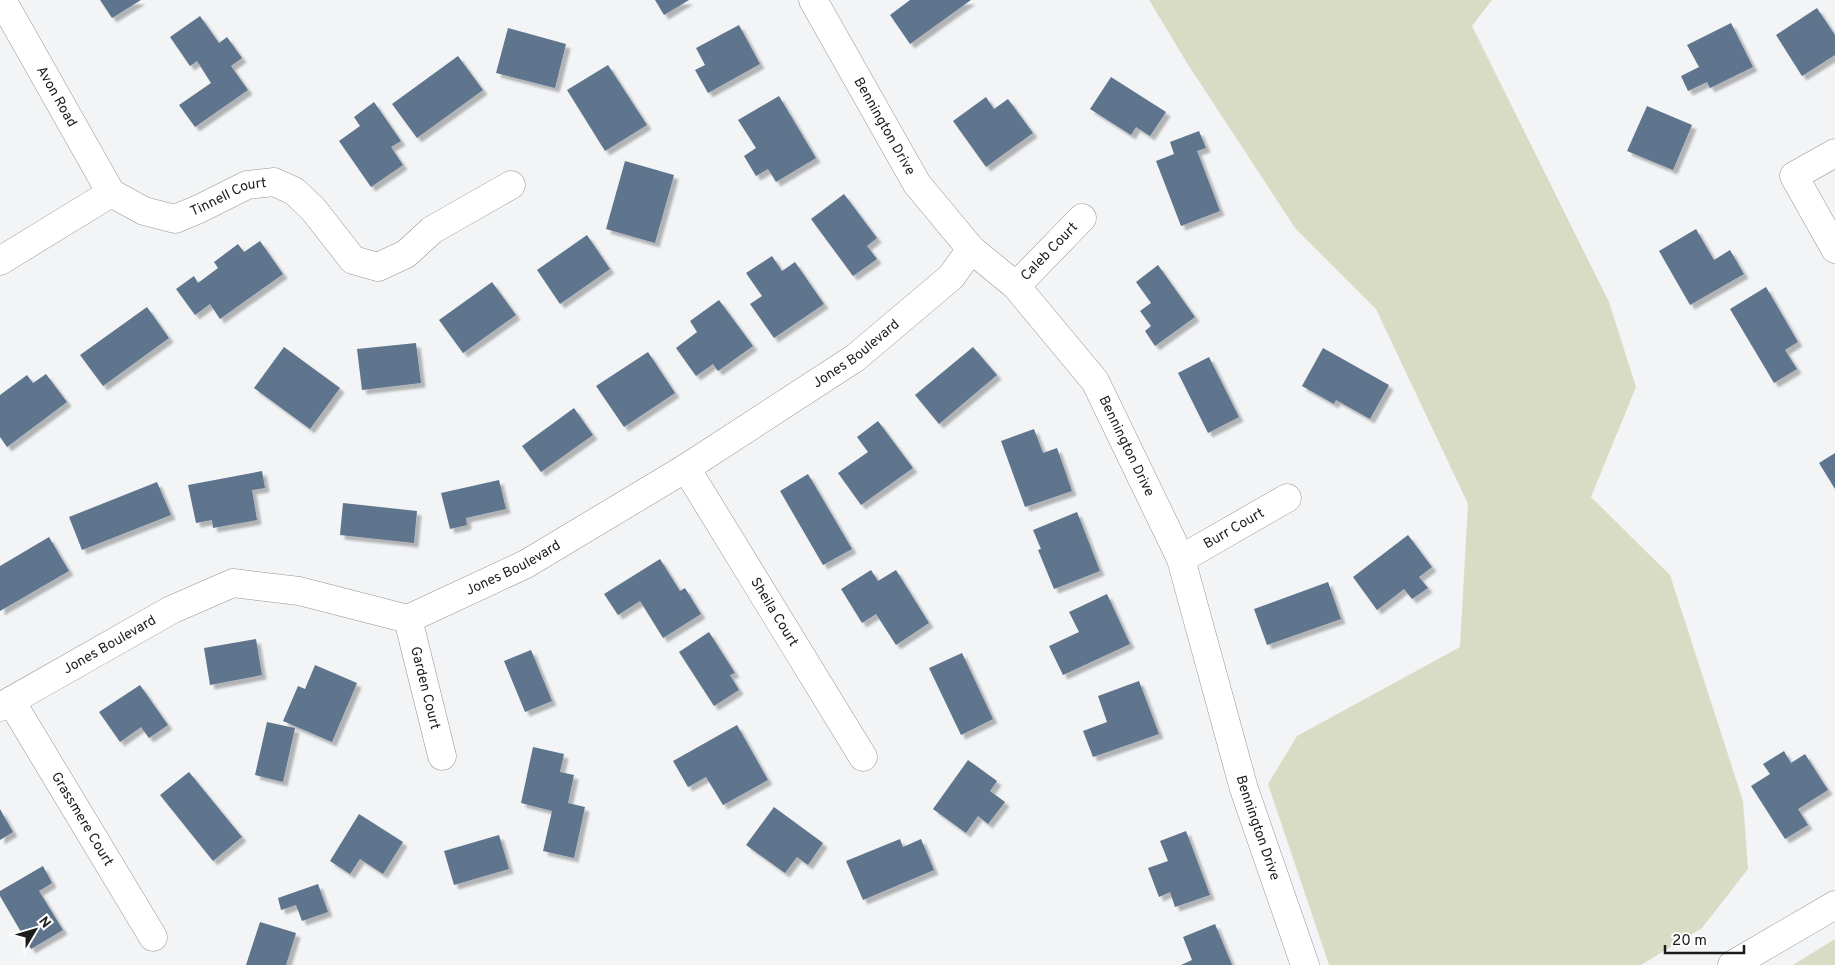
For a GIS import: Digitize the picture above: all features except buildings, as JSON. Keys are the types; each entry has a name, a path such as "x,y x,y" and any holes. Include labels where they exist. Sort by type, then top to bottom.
{"street":[{"name":"Avon Road","path":"2,0 111,193"},
{"name":"Bennington Drive","path":"813,0 917,184 970,249 1016,286 1095,381 1181,559 1244,789 1305,965"},
{"path":"1835,153 1794,176 1835,249"},
{"name":"Tinnell Court","path":"111,193 144,211 175,218 199,209 247,185 274,182 294,191 313,209 353,260 378,267 406,254 432,230 511,185"},
{"path":"0,261 111,193"},
{"name":"Caleb Court","path":"1016,286 1082,218"},
{"name":"Jones Boulevard","path":"6,704 170,610 233,583 299,591 408,619 526,564 686,468 855,358 951,277 970,249"},
{"name":"Sheila Court","path":"686,468 863,757"},
{"name":"Burr Court","path":"1181,559 1287,498"},
{"name":"Garden Court","path":"408,619 442,756"},
{"name":"Grassmere Court","path":"6,704 153,937"},
{"path":"1732,965 1835,904"}],"green space":[{"path":"1149,0 1492,0 1472,26 1609,302 1636,387 1591,497 1670,575 1743,801 1748,869 1702,928 1641,965 1329,965 1268,784 1297,736 1460,647 1468,504 1376,309 1295,228 1187,63"},
{"path":"1835,939 1835,965 1793,965"}]}
